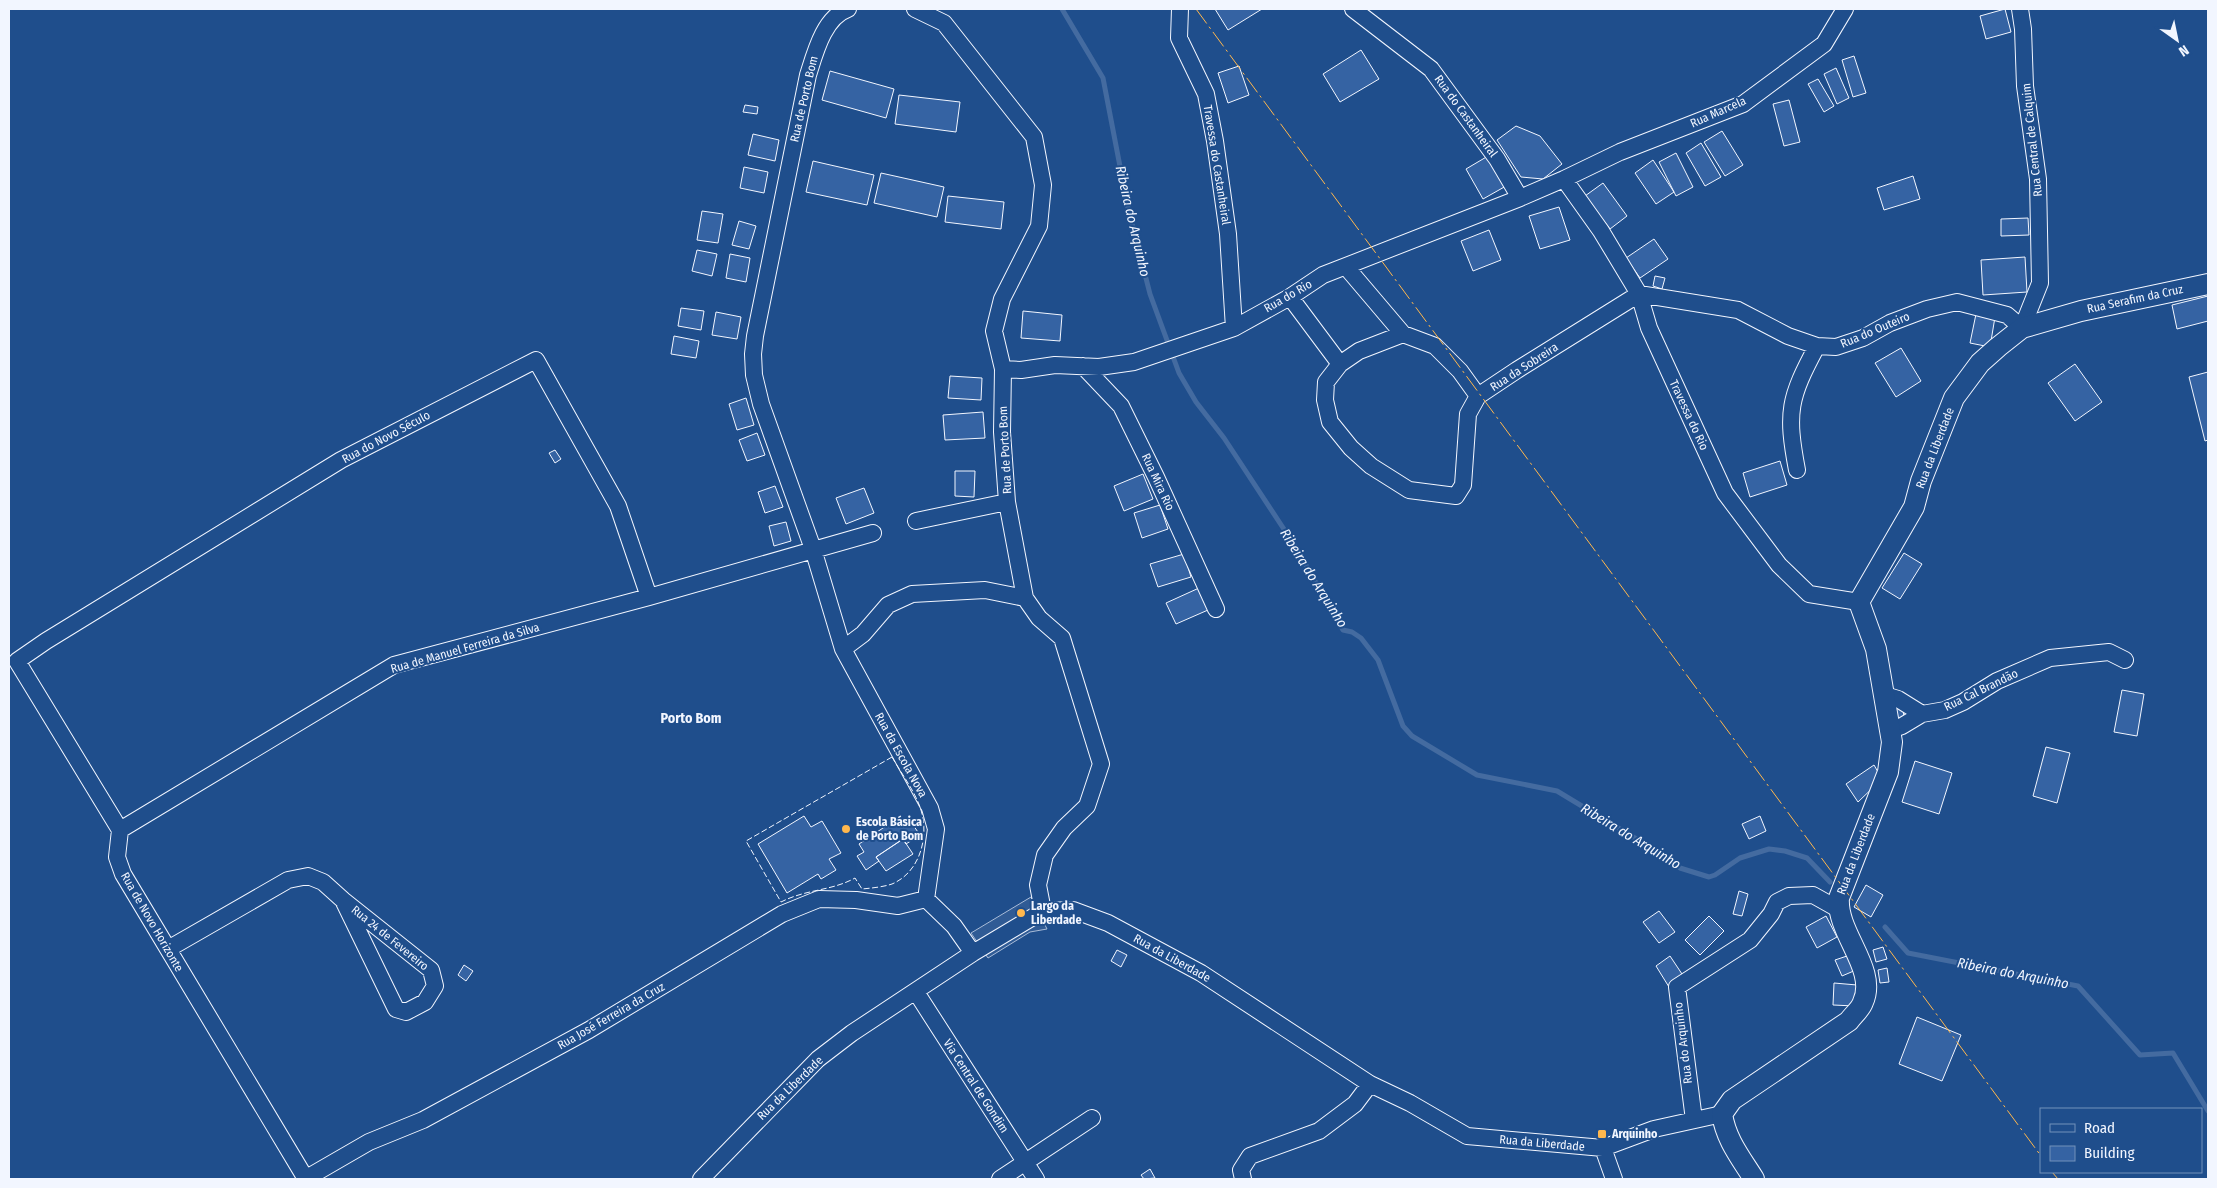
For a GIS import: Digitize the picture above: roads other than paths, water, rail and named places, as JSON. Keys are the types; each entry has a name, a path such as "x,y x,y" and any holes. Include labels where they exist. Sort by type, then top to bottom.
{"street":[{"name":"Rua de Porto Bom","path":"813,549 761,404 754,375 753,354 755,336 808,75 819,40 840,12 848,9"},
{"name":"Rua de Porto Bom","path":"915,9 944,23 1034,137 1043,185 1039,226 1002,299 994,331 1003,369 1002,432 1007,502 1026,598 1038,618 1062,638 1101,764 1087,806 1064,828 1045,855 1038,884 1043,911"},
{"name":"Travessa do Castanheiral","path":"1180,9 1179,38 1206,94 1215,141 1228,234 1234,328"},
{"name":"Rua do Castanheiral","path":"1353,9 1431,68 1497,159 1520,198"},
{"name":"Rua Marcela","path":"1564,179 1620,152 1742,104 1824,44 1845,9"},
{"name":"Rua Central de Calquim","path":"2020,9 2023,29 2025,86 2038,179 2040,283 2022,328"},
{"name":"Rua do Rio","path":"1003,369 1021,370 1055,364 1099,367 1134,362 1159,354 1234,328 1323,276 1347,268 1370,256 1564,179"},
{"name":"Travessa do Rio","path":"1564,179 1602,231 1639,294 1649,328 1725,493 1780,565 1809,594 1859,602"},
{"path":"1347,268 1403,334 1359,351 1340,364 1326,382 1326,400 1330,422 1352,448 1371,466 1409,490 1456,496 1463,485 1468,414 1478,396"},
{"name":"Rua Serafim da Cruz","path":"2022,328 2208,284"},
{"name":"Rua do Outeiro","path":"1639,294 1738,310 1788,336 1817,346 1836,347 1863,338 1899,319 1927,309 1957,302 2007,315 2022,328"},
{"name":"Rua da Sobreira","path":"1403,334 1435,346 1460,371 1478,396 1516,370 1639,294"},
{"path":"1290,297 1340,364"},
{"name":"Rua da Liberdade","path":"702,1179 818,1059 852,1033 974,953 1043,911 1073,910 1108,923 1201,973 1370,1084 1410,1103 1467,1136 1603,1148 1654,1129 1722,1114 1732,1100 1849,1021 1863,1003 1867,986 1864,971 1838,909 1839,898 1888,772 1892,742 1876,648 1859,602 1914,507 1921,481 1954,398 1980,363 2022,328"},
{"path":"1797,470 1790,432 1792,401 1799,379 1817,346"},
{"name":"Rua do Novo Século","path":"120,830 17,661 46,640 341,460 536,360 618,506 649,597"},
{"name":"Rua Mira Rio","path":"1083,366 1121,406 1156,477 1216,609"},
{"path":"916,521 1007,502"},
{"name":"Rua de Manuel Ferreira da Silva","path":"120,830 394,665 649,597 873,533"},
{"name":"Rua da Escola Nova","path":"813,549 843,649 930,808 936,829 926,899"},
{"path":"843,649 863,634 888,605 912,594 985,590 1026,598"},
{"name":"Rua Cal Brandão","path":"1891,730 1922,714 1945,710 1963,702 1997,681 2050,658 2109,652 2126,660"},
{"path":"1885,695 1898,698 1922,714"},
{"name":"Rua de Novo Horizonte","path":"120,830 117,858 123,874 306,1179"},
{"name":"Rua 24 de Fevereiro","path":"168,949 288,880 308,876 322,882 431,970 435,986 426,1002 406,1012 396,1009 343,900"},
{"name":"Rua do Arquinho","path":"1694,1120 1677,987 1750,940 1771,914 1777,902 1789,896 1813,895 1838,909"},
{"name":"Rua José Ferreira da Cruz","path":"306,1179 369,1142 423,1120 589,1030 782,914 819,899 856,900 898,906 926,899"},
{"path":"926,899 954,926 974,953"},
{"name":"Via Central de Gondim","path":"916,992 1036,1179"},
{"path":"1242,1179 1242,1170 1250,1156 1319,1131 1355,1104 1370,1084"},
{"path":"1722,1114 1724,1130 1754,1179"},
{"path":"1000,1179 1092,1118"},
{"path":"1603,1148 1614,1179"}],"waterway":[{"name":"Ribeira do Arquinho","path":"1062,9 1103,78 1128,208 1150,294 1179,373 1196,402 1224,438 1295,546 1343,630 1352,632 1361,638 1378,660 1403,726 1412,736 1477,775 1557,791 1643,843 1680,868 1709,877 1740,858 1769,849 1785,851 1807,858 1830,882"},
{"name":"Ribeira do Arquinho","path":"1885,927 1908,953 2078,986 2140,1055 2173,1053 2208,1111"}],"place":[{"name":"Escola Básica de Porto Bom","path":"846,829"},
{"name":"Largo da Liberdade","path":"1021,913"},
{"name":"Arquinho","path":"1602,1134"}],"district":[{"name":"Porto Bom","path":"691,718"}]}
